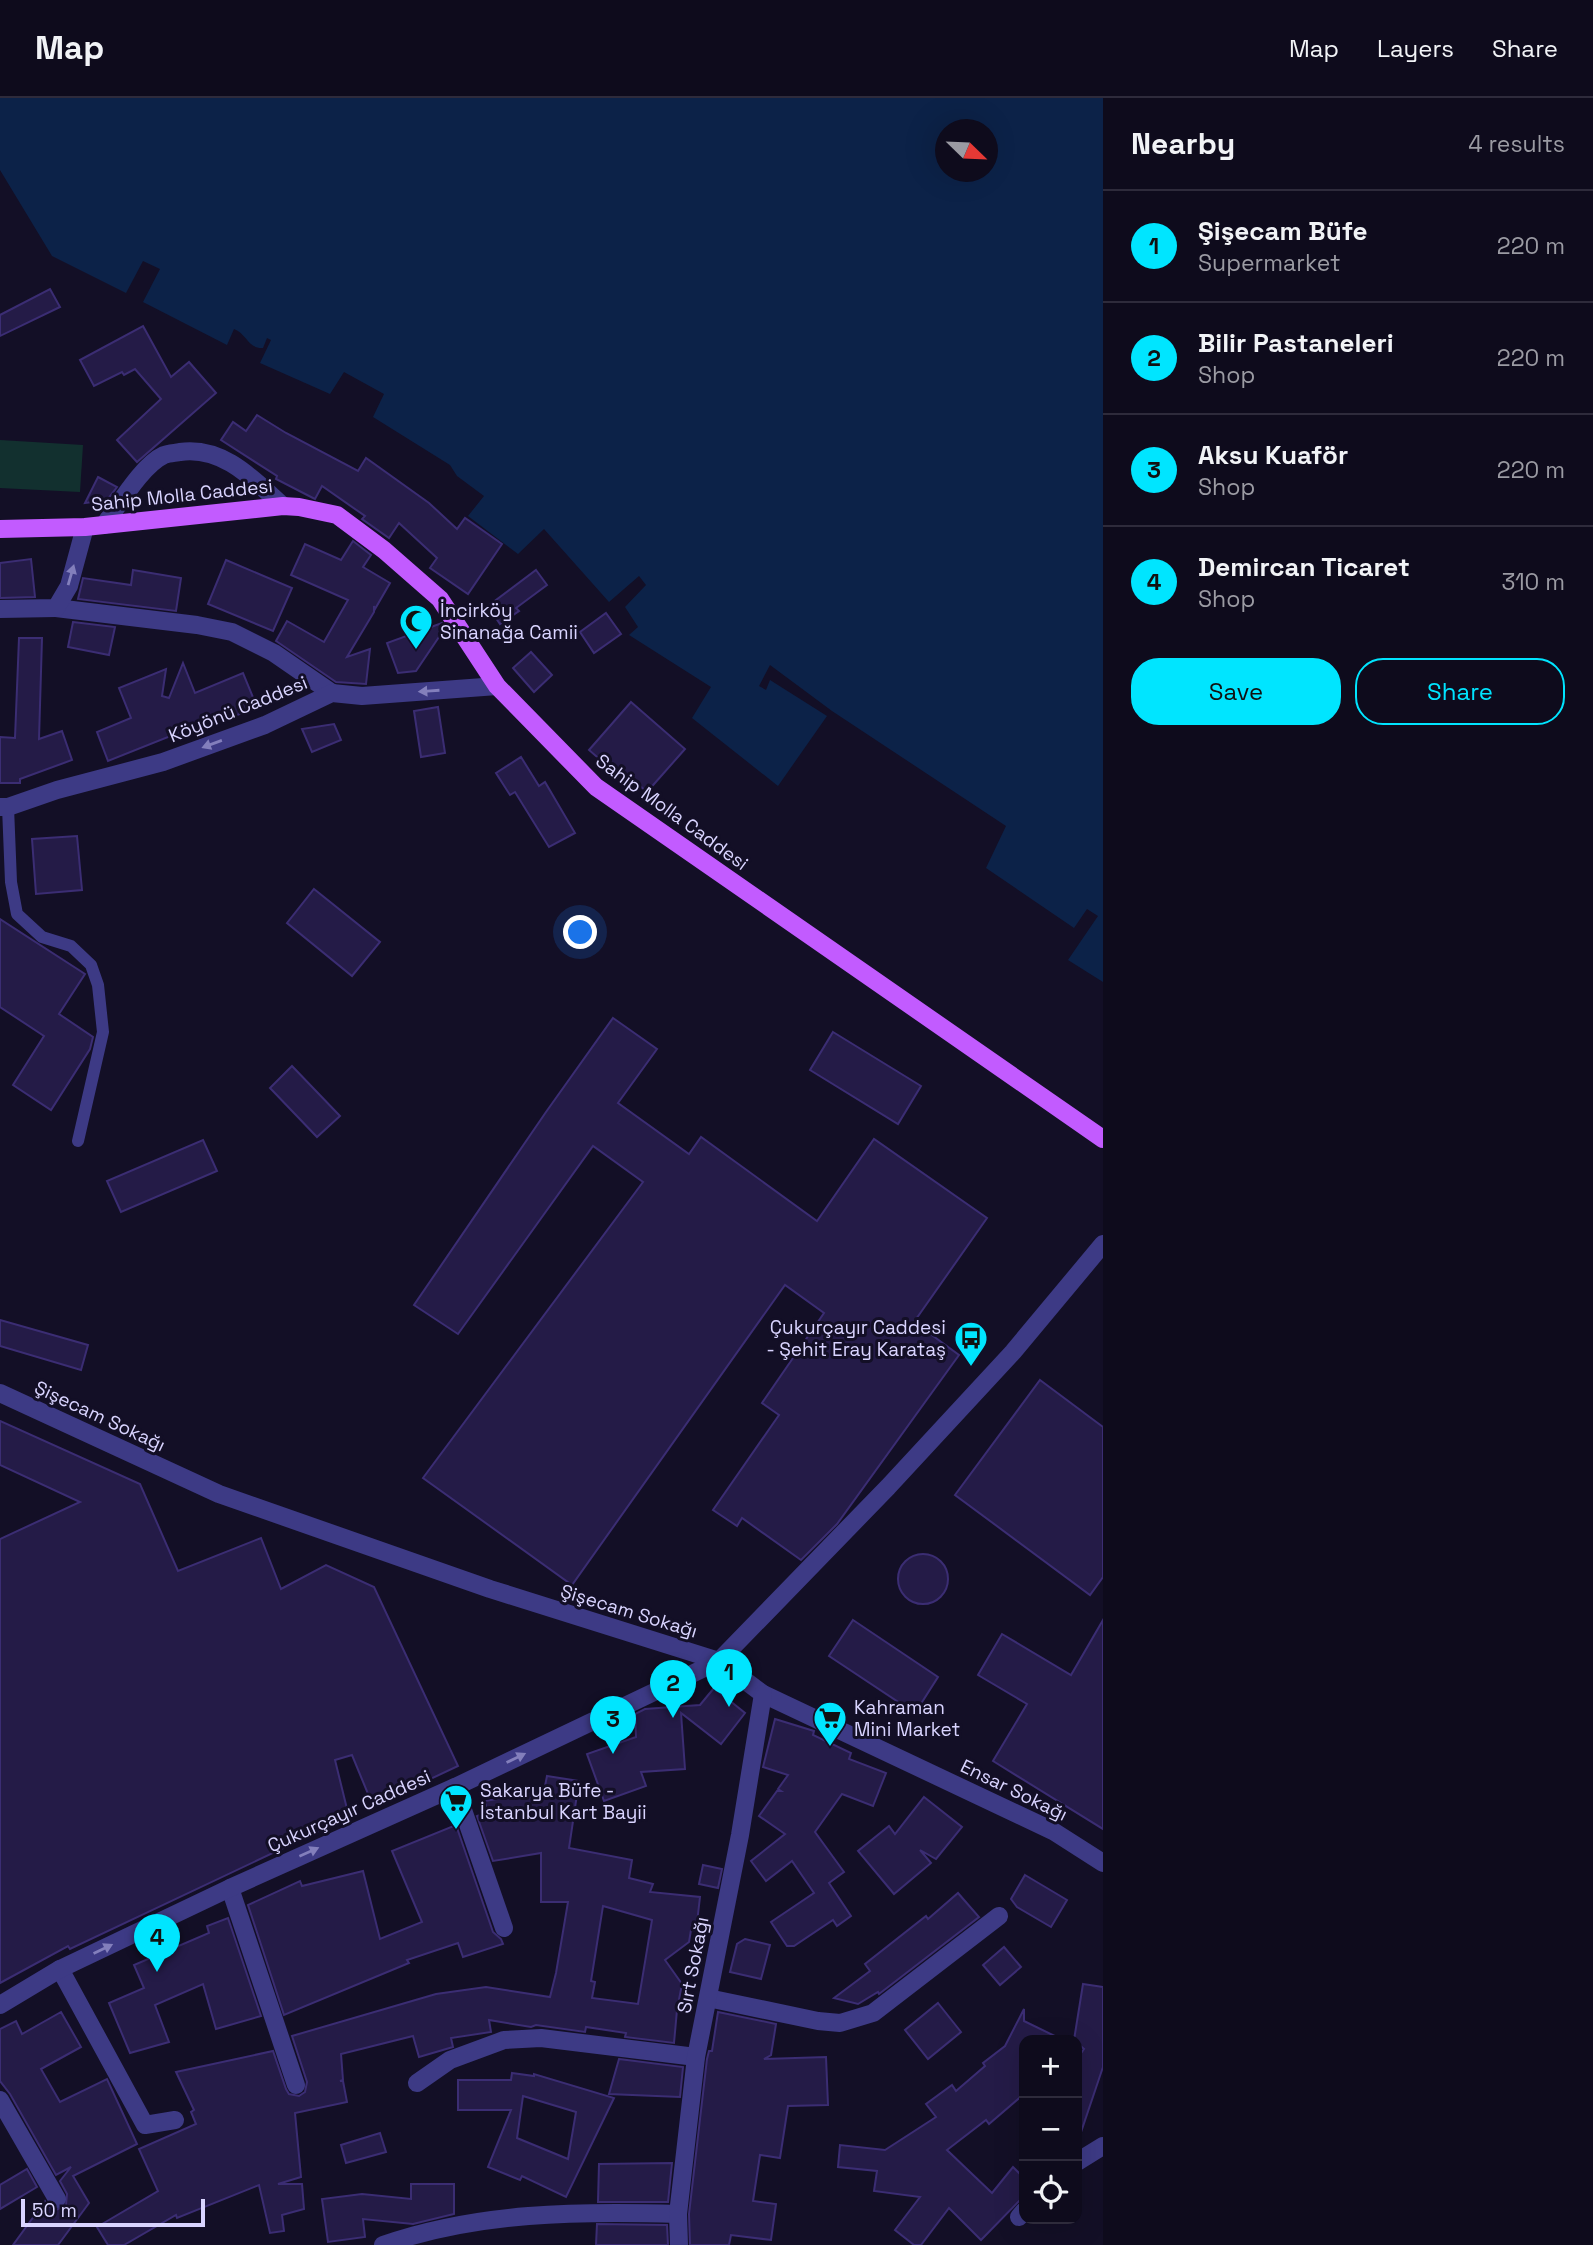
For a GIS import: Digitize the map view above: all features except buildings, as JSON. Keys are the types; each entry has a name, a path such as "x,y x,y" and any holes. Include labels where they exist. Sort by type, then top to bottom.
{"main road":[{"name":"Sahip Molla Caddesi","path":"0,529 85,527 283,506 337,515 384,550 440,599 497,686 596,787 1103,1139"}],"street":[{"path":"104,525 145,470 164,454 192,451 215,454 246,473 283,506"},
{"path":"56,608 69,586 85,527"},
{"path":"0,608 56,608 197,625 232,632 274,653 332,693"},
{"name":"Köyönü Caddesi","path":"4,807 163,762 265,725 332,693 362,696 497,686"},
{"path":"719,1661 888,1487 986,1381 1103,1244"},
{"name":"Şişecam Sokağı","path":"0,1393 219,1494 490,1589 719,1661"},
{"name":"Ensar Sokağı","path":"719,1661 763,1694 1053,1831 1103,1863"},
{"name":"Çukurçayır Caddesi","path":"0,2005 60,1969 230,1888 455,1787 719,1661"},
{"name":"Sırt Sokağı","path":"679,2245 678,2214 696,2057 740,1835 763,1694"},
{"path":"455,1787 504,1928"},
{"path":"230,1888 296,2085"},
{"path":"708,1998 818,2021 840,2023 873,2013 999,1916"},
{"path":"60,1969 145,2125 175,2120"},
{"path":"417,2082 450,2060 504,2040 541,2038 696,2057"},
{"path":"0,2100 57,2199"},
{"path":"1079,2161 1103,2146"},
{"path":"383,2245 416,2234 518,2217 598,2212 678,2214"}],"lane":[{"path":"4,807 17,914 42,937 71,946 91,965 98,985 103,1032 78,1141"}],"green space":[{"path":"0,440 83,445 80,492 0,488"}],"water":[{"path":"0,98 1103,98 1103,982 1068,960 1098,916 1087,909 1074,928 986,868 1006,826 832,711 770,665 759,686 766,690 770,680 827,716 778,786 692,718 711,687 629,635 638,627 625,607 646,585 639,576 609,602 544,529 518,554 468,516 484,496 457,476 450,465 373,417 384,394 344,372 330,394 260,363 271,340 267,338 263,348 258,348 234,329 227,345 143,302 160,269 143,261 126,293 52,256 0,170"}],"place":[{"name":"İncirköy Sinanağa Camii","path":"416,651"},
{"name":"Çukurçayır Caddesi - Şehit Eray Karataş","path":"971,1368"},
{"name":"Şişecam Büfe","path":"729,1707"},
{"name":"Bilir Pastaneleri","path":"673,1718"},
{"name":"Kahraman Mini Market","path":"830,1748"},
{"name":"Aksu Kuaför","path":"613,1754"},
{"name":"Sakarya Büfe - İstanbul Kart Bayii","path":"456,1831"},
{"name":"Demircan Ticaret","path":"157,1972"}]}
